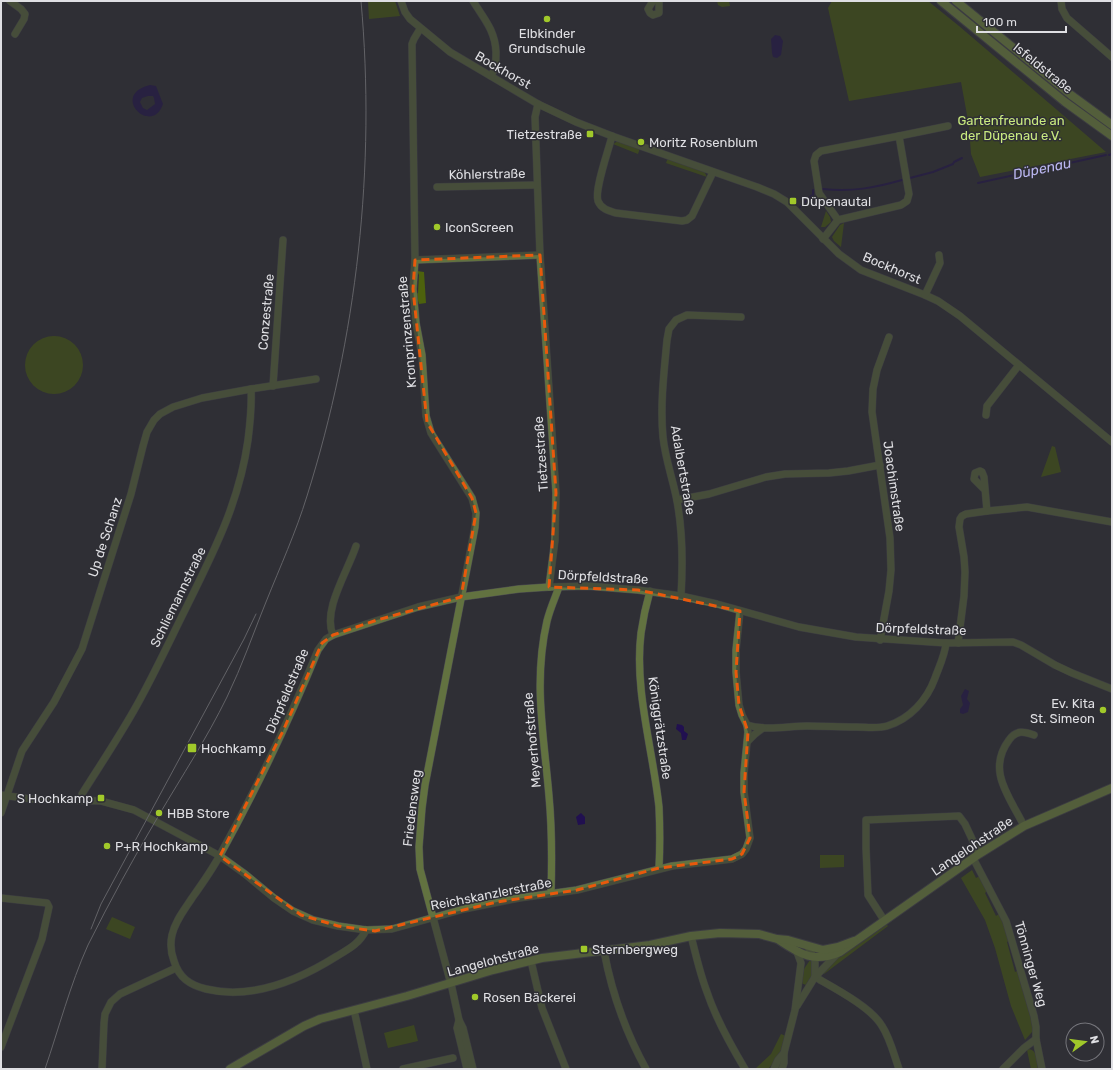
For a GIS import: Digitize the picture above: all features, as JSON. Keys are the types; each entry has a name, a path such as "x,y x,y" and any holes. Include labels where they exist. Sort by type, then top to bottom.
{"street":[{"path":"10,1 25,14 24,19 15,34"},
{"name":"Bockhorst","path":"401,1 407,16 420,29 450,52 538,104 576,122 612,136 757,187 774,194 787,202 839,254 862,270 925,295 960,316 1112,442"},
{"path":"473,1 490,27 494,36 496,63 491,76"},
{"path":"653,1 648,9 650,14 655,15 660,11 659,1"},
{"name":"Isfeldstraße","path":"941,1 1065,102 1111,133"},
{"name":"Isfeldstraße","path":"956,1 1071,95 1112,125"},
{"path":"1061,1 1062,9 1067,18 1112,57"},
{"name":"Kronprinzenstraße","path":"420,29 412,44 415,260 413,289 416,323 422,355 427,422 431,433 472,498 476,513 475,528 461,597"},
{"name":"Tietzestraße","path":"538,104 535,117 540,255 556,493 555,540 549,587"},
{"path":"838,220 820,193 814,161 816,155 821,151 948,126"},
{"path":"612,136 597,193 599,203 607,210 616,213 682,221 687,220 692,216 713,172"},
{"path":"823,239 838,220 901,205 907,202 908,194 899,136"},
{"name":"Köhlerstraße","path":"437,187 537,185"},
{"name":"Conzestraße","path":"273,386 283,240"},
{"path":"415,260 540,255"},
{"name":"Bockhorst","path":"925,295 940,264 939,255"},
{"name":"Adalbertstraße","path":"681,596 681,541 677,500 663,439 662,410 669,329 676,320 687,315 741,316"},
{"name":"Joachimstraße","path":"880,640 889,591 890,565 888,519 872,412 873,389 877,370 889,337"},
{"path":"986,415 987,406 1019,365"},
{"name":"Up de Schanz","path":"1,813 4,796 22,751 54,702 82,650 131,494 142,446 151,425 160,414 173,407 202,398 316,379"},
{"name":"Schliemannstraße","path":"81,800 82,794 132,713 223,532 236,497 244,466 250,424 251,389"},
{"path":"677,500 709,494 746,483 785,474 842,472 880,465"},
{"path":"985,490 987,511"},
{"path":"958,643 964,596 965,572 959,527 960,520 966,514 1028,507 1112,522"},
{"path":"333,635 330,628 331,612 339,586 351,562 356,546"},
{"name":"Dörpfeldstraße","path":"176,968 171,950 174,926 220,856 284,731 318,650 326,639 333,635 387,617 461,597 502,591 549,587 595,586 650,591 681,596 818,632 880,640 946,643 1017,643 1072,673 1112,689"},
{"name":"Meyerhofstraße","path":"551,893 552,839 540,717 539,691 546,626 550,610 559,587"},
{"name":"Königgrätzstraße","path":"650,591 641,633 640,665 648,738 658,806 660,835 659,868"},
{"name":"Friedensweg","path":"461,597 425,785 420,821 419,858 420,869 432,917 451,983 458,1020 457,1028 467,1069"},
{"name":"Reichskanzlerstraße","path":"4,796 31,799 101,801 134,810 220,856 285,906 297,913 313,920 338,926 366,930 392,929 432,917 490,904 586,888 659,868 732,859 742,854 746,850 750,838 744,792 744,768 748,741 747,725 739,704 736,672 736,650 740,611"},
{"path":"747,725 763,728 794,726 877,727 886,726 899,721 915,710 930,690 941,663 946,643"},
{"path":"748,741 763,728"},
{"path":"1024,826 1001,780 1000,761 1006,744 1015,734 1021,731 1034,735"},
{"name":"Langelohstraße","path":"777,938 797,952 813,956 828,956 840,952 976,856 1024,826 1112,788"},
{"name":"Tönninger Weg","path":"884,920 868,895 866,820 959,816 965,824 976,856 1001,908 1011,933 1034,1016 1036,1039 1042,1069"},
{"path":"1,898 47,903 49,908 42,938 1,1047"},
{"path":"102,1069 105,1014 111,1002 120,994 176,968 189,983 204,989 225,993 258,990 278,984 322,965 358,942 366,930"},
{"name":"Langelohstraße","path":"230,1069 312,1022 328,1016 531,960 650,945 712,933 741,932 759,934 788,940 808,947 823,950 838,947 854,941"},
{"path":"691,936 709,997 735,1053 745,1069"},
{"path":"808,947 816,966 815,977"},
{"path":"801,967 813,956 823,950"},
{"path":"604,951 614,997 636,1051 646,1069"},
{"path":"782,1069 784,1063 784,1052 795,1010 801,967 801,958 797,952"},
{"path":"795,1010 815,977 840,952"},
{"path":"531,960 542,1008 566,1069"},
{"path":"815,977 860,1004 876,1018 887,1036 899,1069"},
{"path":"354,1010 367,1069"},
{"name":"Friedensweg","path":"458,1020 463,1028 473,1069"},
{"path":"1003,1069 1024,1048 1036,1039"},
{"path":"774,1069 784,1052"},
{"path":"403,1069 453,1058"}],"highlighted area":[{"path":"540,255 556,493 549,587 638,590 740,611 736,672 739,705 748,732 744,792 750,838 742,854 732,859 659,868 577,890 497,902 375,931 338,926 301,915 220,856 283,731 322,643 333,635 377,620 461,597 476,513 472,498 427,422 413,289 415,260"}],"green space":[{"path":"368,1 395,1 400,16 369,19"},
{"path":"717,1 729,1 730,6 722,7 718,5"},
{"name":"Gartenfreunde an der Düpenau e.V.","path":"832,1 928,1 1106,152 980,177 971,154 969,126 961,82 849,101 828,8"},
{"path":"618,141 640,148 638,154 613,144"},
{"path":"668,158 704,171 707,177 666,163"},
{"path":"826,211 831,222 825,227 821,227"},
{"path":"844,223 841,247 832,237 840,225"},
{"path":"417,271 424,272 426,303 419,304 416,294 418,293 419,275"},
{"path":"54,336 65,338 78,349 81,354 83,365 81,376 70,389 65,392 54,394 43,392 30,381 27,376 25,365 27,354 38,341 43,338"},
{"path":"1052,446 1055,447 1061,472 1041,477"},
{"path":"820,855 844,855 844,867 820,868"},
{"path":"972,870 976,878 980,876 988,890 985,893 996,916 1000,913 1010,940 1007,942 1015,972 1019,970 1033,1026 1032,1032 1025,1040 1011,1006 995,948 985,920 961,878"},
{"path":"112,917 135,927 130,939 106,929"},
{"path":"885,923 888,926 824,974 824,972 836,959"},
{"path":"812,959 814,972 806,985 801,983 804,969"},
{"path":"414,1025 418,1041 388,1048 384,1033"},
{"path":"781,1034 786,1036 777,1058 768,1069 755,1069 771,1054"},
{"path":"1029,1049 1036,1054 1038,1069 1031,1069 1027,1050"}],"shaded area":[{"path":"775,35 780,36 783,41 781,55 777,58 773,57 772,53 771,39"},
{"path":"150,85 156,86 163,104 158,113 151,116 143,115 137,111 133,104 133,97 138,90","holes":["153,96 155,104 147,110 143,108 140,102 142,98"]},
{"path":"965,689 969,691 967,699 970,703 968,712 963,714 960,713 960,709 963,705 961,696"},
{"path":"677,724 682,725 684,727 684,731 688,734 686,740 682,740 681,733 676,729"},
{"path":"581,813 585,817 585,824 578,825 576,817"}],"waterway":[{"name":"Düpenau","path":"978,183 1106,155"},
{"name":"Düpenau","path":"910,178 933,172 953,164 962,158"},
{"name":"Düpenau","path":"823,189 863,189 902,180"},
{"name":"Düpenau","path":"800,207 813,195 813,190"}],"tram line":[{"path":"45,1069 70,991 88,945 131,863 203,742 227,697 243,662 288,549 307,496 339,375 350,313 358,251 364,189 366,126 365,63 361,1"},
{"path":"91,929 101,904 244,639 256,614"}],"place":[{"name":"Elbkinder Grundschule","path":"547,19"},
{"name":"Tietzestraße","path":"590,134"},
{"name":"Moritz Rosenblum","path":"641,142"},
{"name":"Düpenautal","path":"793,201"},
{"name":"IconScreen","path":"437,227"},
{"name":"Ev. Kita St. Simeon","path":"1103,710"},
{"name":"Hochkamp","path":"192,748"},
{"name":"S Hochkamp","path":"101,798"},
{"name":"HBB Store","path":"159,813"},
{"name":"P+R Hochkamp","path":"107,846"},
{"name":"Sternbergweg","path":"584,949"},
{"name":"Rosen Bäckerei","path":"475,997"}]}
